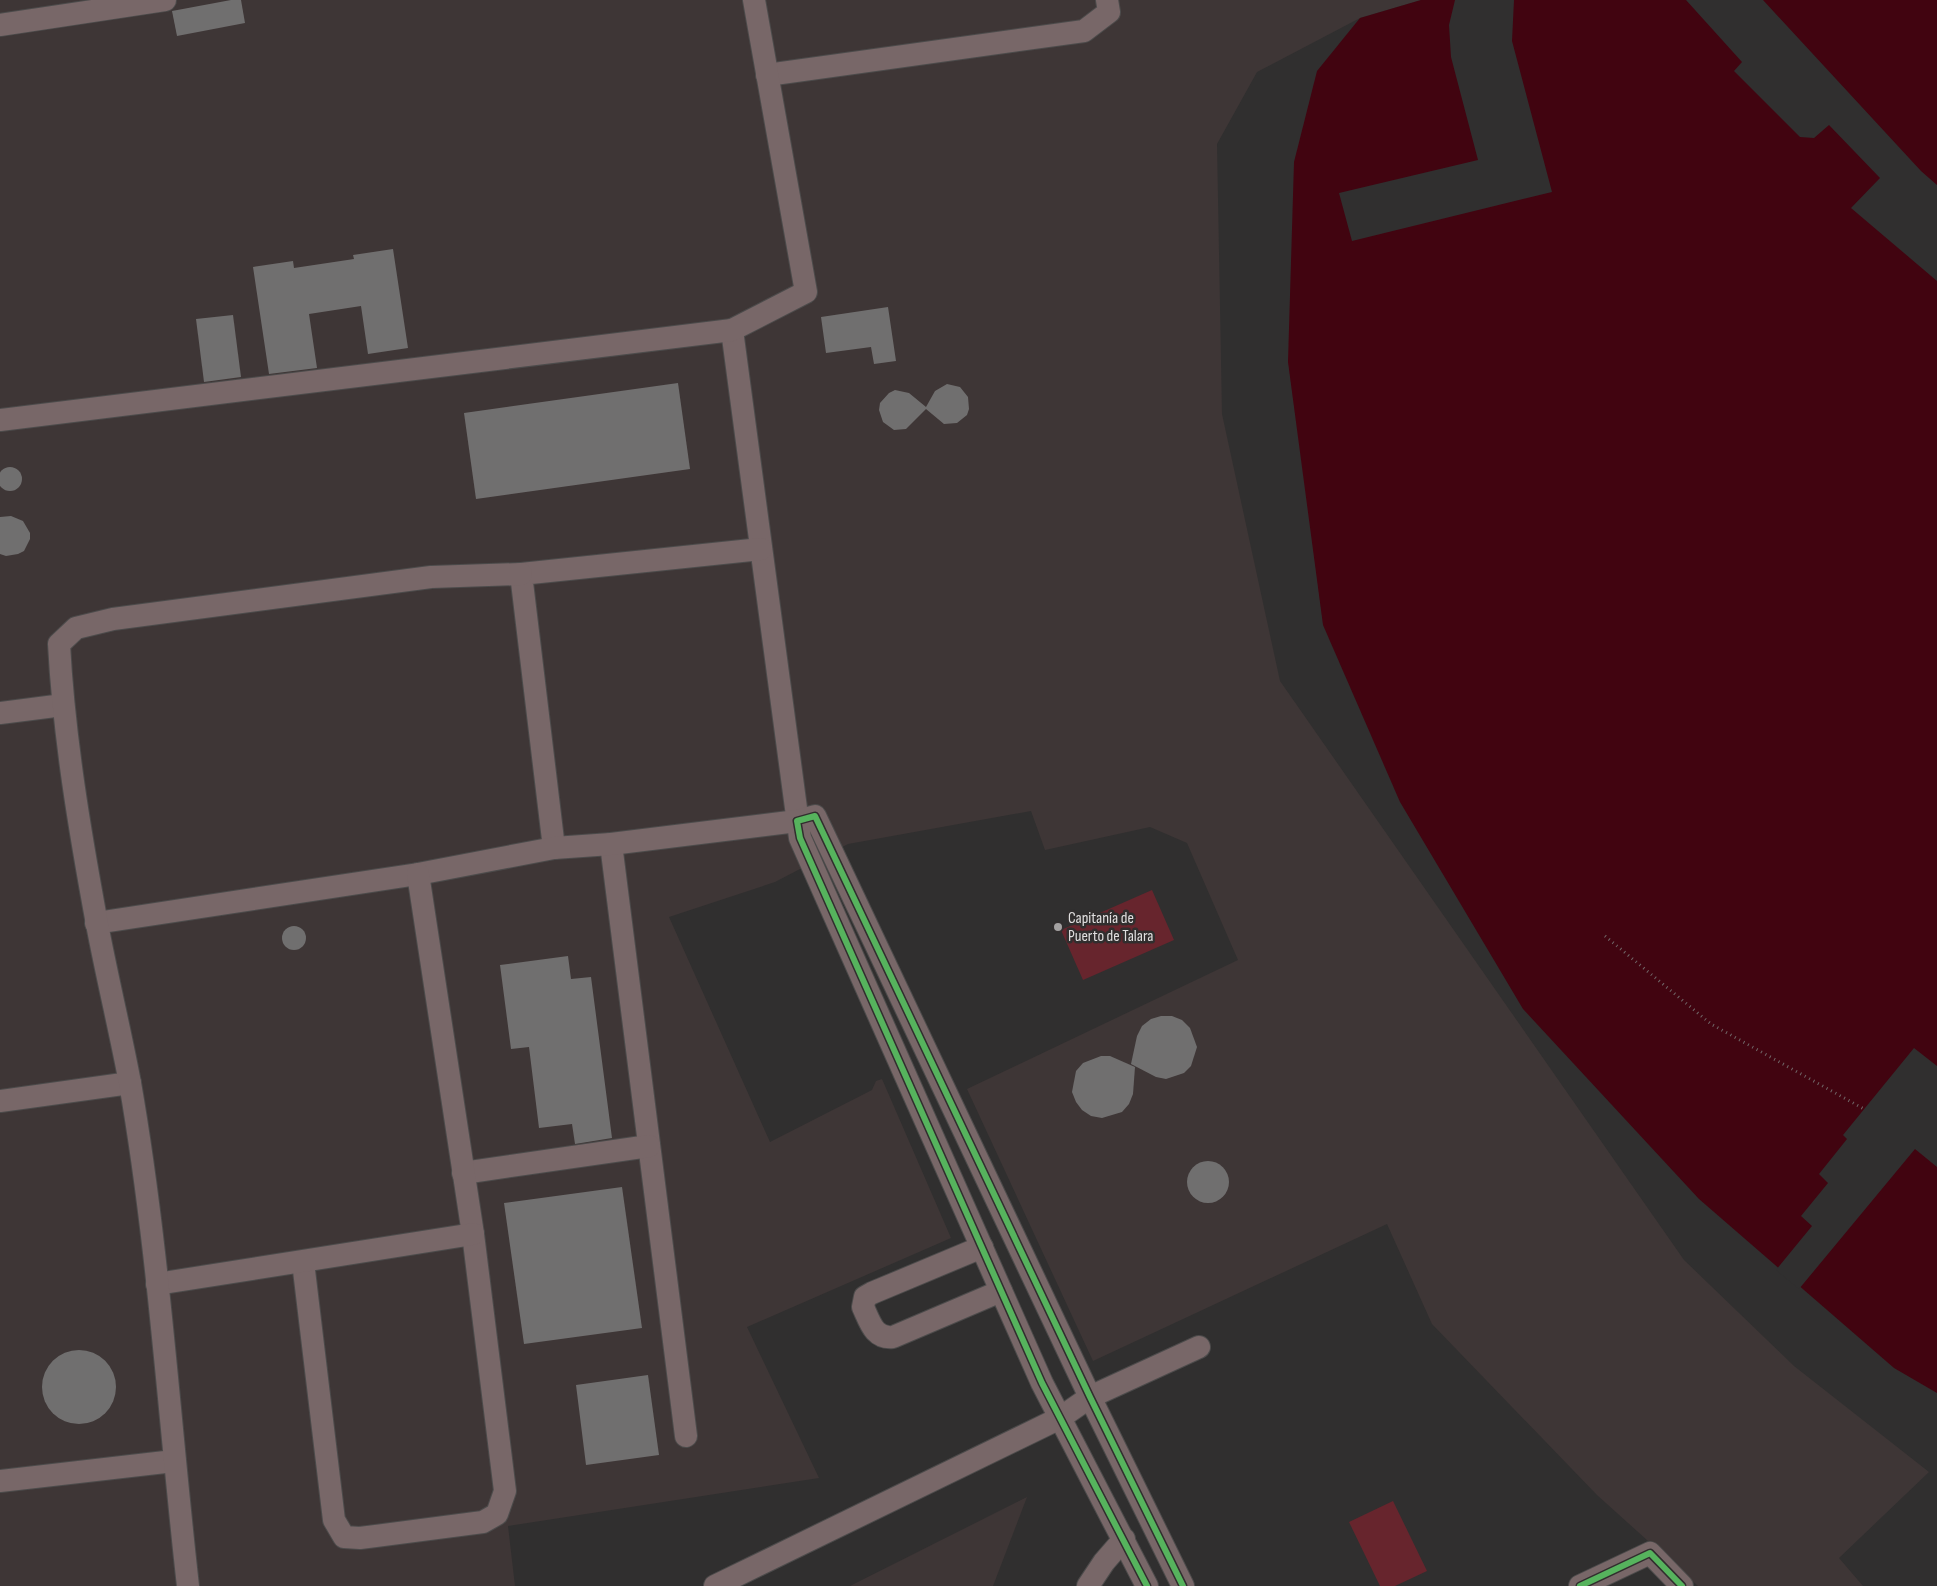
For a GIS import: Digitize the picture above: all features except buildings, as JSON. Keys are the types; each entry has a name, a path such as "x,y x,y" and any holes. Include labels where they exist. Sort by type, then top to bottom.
{"street":[{"path":"0,25 165,0"},
{"path":"0,420 732,330 806,292 754,0"},
{"path":"767,75 1084,31 1109,12 1107,0"},
{"path":"732,330 761,550 806,819 1183,1586"},
{"path":"188,1586 157,1284 130,1083 96,923 63,706 60,644 76,628 113,619 431,577 520,574 761,550"},
{"path":"520,574 554,848"},
{"path":"0,713 63,706"},
{"path":"96,923 418,874 554,848 611,844 806,819"},
{"path":"806,819 800,838 1001,1292 1042,1383 1147,1586"},
{"path":"611,844 686,1436"},
{"path":"303,1262 334,1520 344,1537 360,1538 484,1522 497,1514 505,1491 473,1234 418,874"},
{"path":"0,1101 130,1083"},
{"path":"463,1173 649,1146"},
{"path":"157,1284 473,1234"},
{"path":"982,1247 872,1293 865,1297 862,1307 877,1334 885,1338 893,1337 1001,1292"},
{"path":"715,1586 1060,1418 1090,1397 1199,1347"},
{"path":"0,1482 174,1461"},
{"path":"1088,1586 1104,1562 1124,1539"},
{"path":"1580,1586 1650,1553 1682,1586"}],"path":[{"path":"1605,936 1711,1024 1864,1109"}],"shaded area":[{"path":"0,0 1421,0 1360,18 1257,72 1217,144 1222,414 1280,681 1684,1260 1794,1366 1929,1472 1839,1558 1863,1586 1698,1586 1597,1495 1432,1324 1387,1224 1093,1361 967,1089 1238,960 1187,843 1150,827 1045,850 1031,811 848,844 775,882 669,917 770,1142 872,1090 876,1081 882,1079 951,1238 747,1327 819,1478 508,1526 515,1586 0,1586"},
{"path":"1421,0 1937,0 1937,1393 1894,1368 1699,1199 1523,1009 1400,802 1323,625 1288,362 1294,162 1317,71 1360,18"},
{"path":"1152,890 1174,940 1083,980 1061,930"},
{"path":"1027,1497 993,1586 850,1586"},
{"path":"1393,1501 1427,1571 1395,1586 1380,1586 1349,1522"}],"pier":[{"path":"1455,0 1514,0 1512,41 1552,192 1352,241 1339,193 1478,160 1451,57 1449,25"},
{"path":"1686,0 1763,0 1921,171 1937,185 1937,281 1851,208 1880,178 1829,125 1814,138 1800,137 1734,71 1742,62"},
{"path":"1914,1048 1937,1066 1937,1167 1915,1149 1799,1289 1776,1270 1812,1226 1801,1216 1828,1183 1819,1174 1847,1139 1843,1135"}],"cycle path":[{"path":"1147,1586 1042,1383 800,838 797,821 815,816 1090,1397 1183,1586"},
{"path":"1580,1586 1650,1553 1682,1586"}],"place":[{"name":"Capitanía de Puerto de Talara","path":"1058,927"}]}
